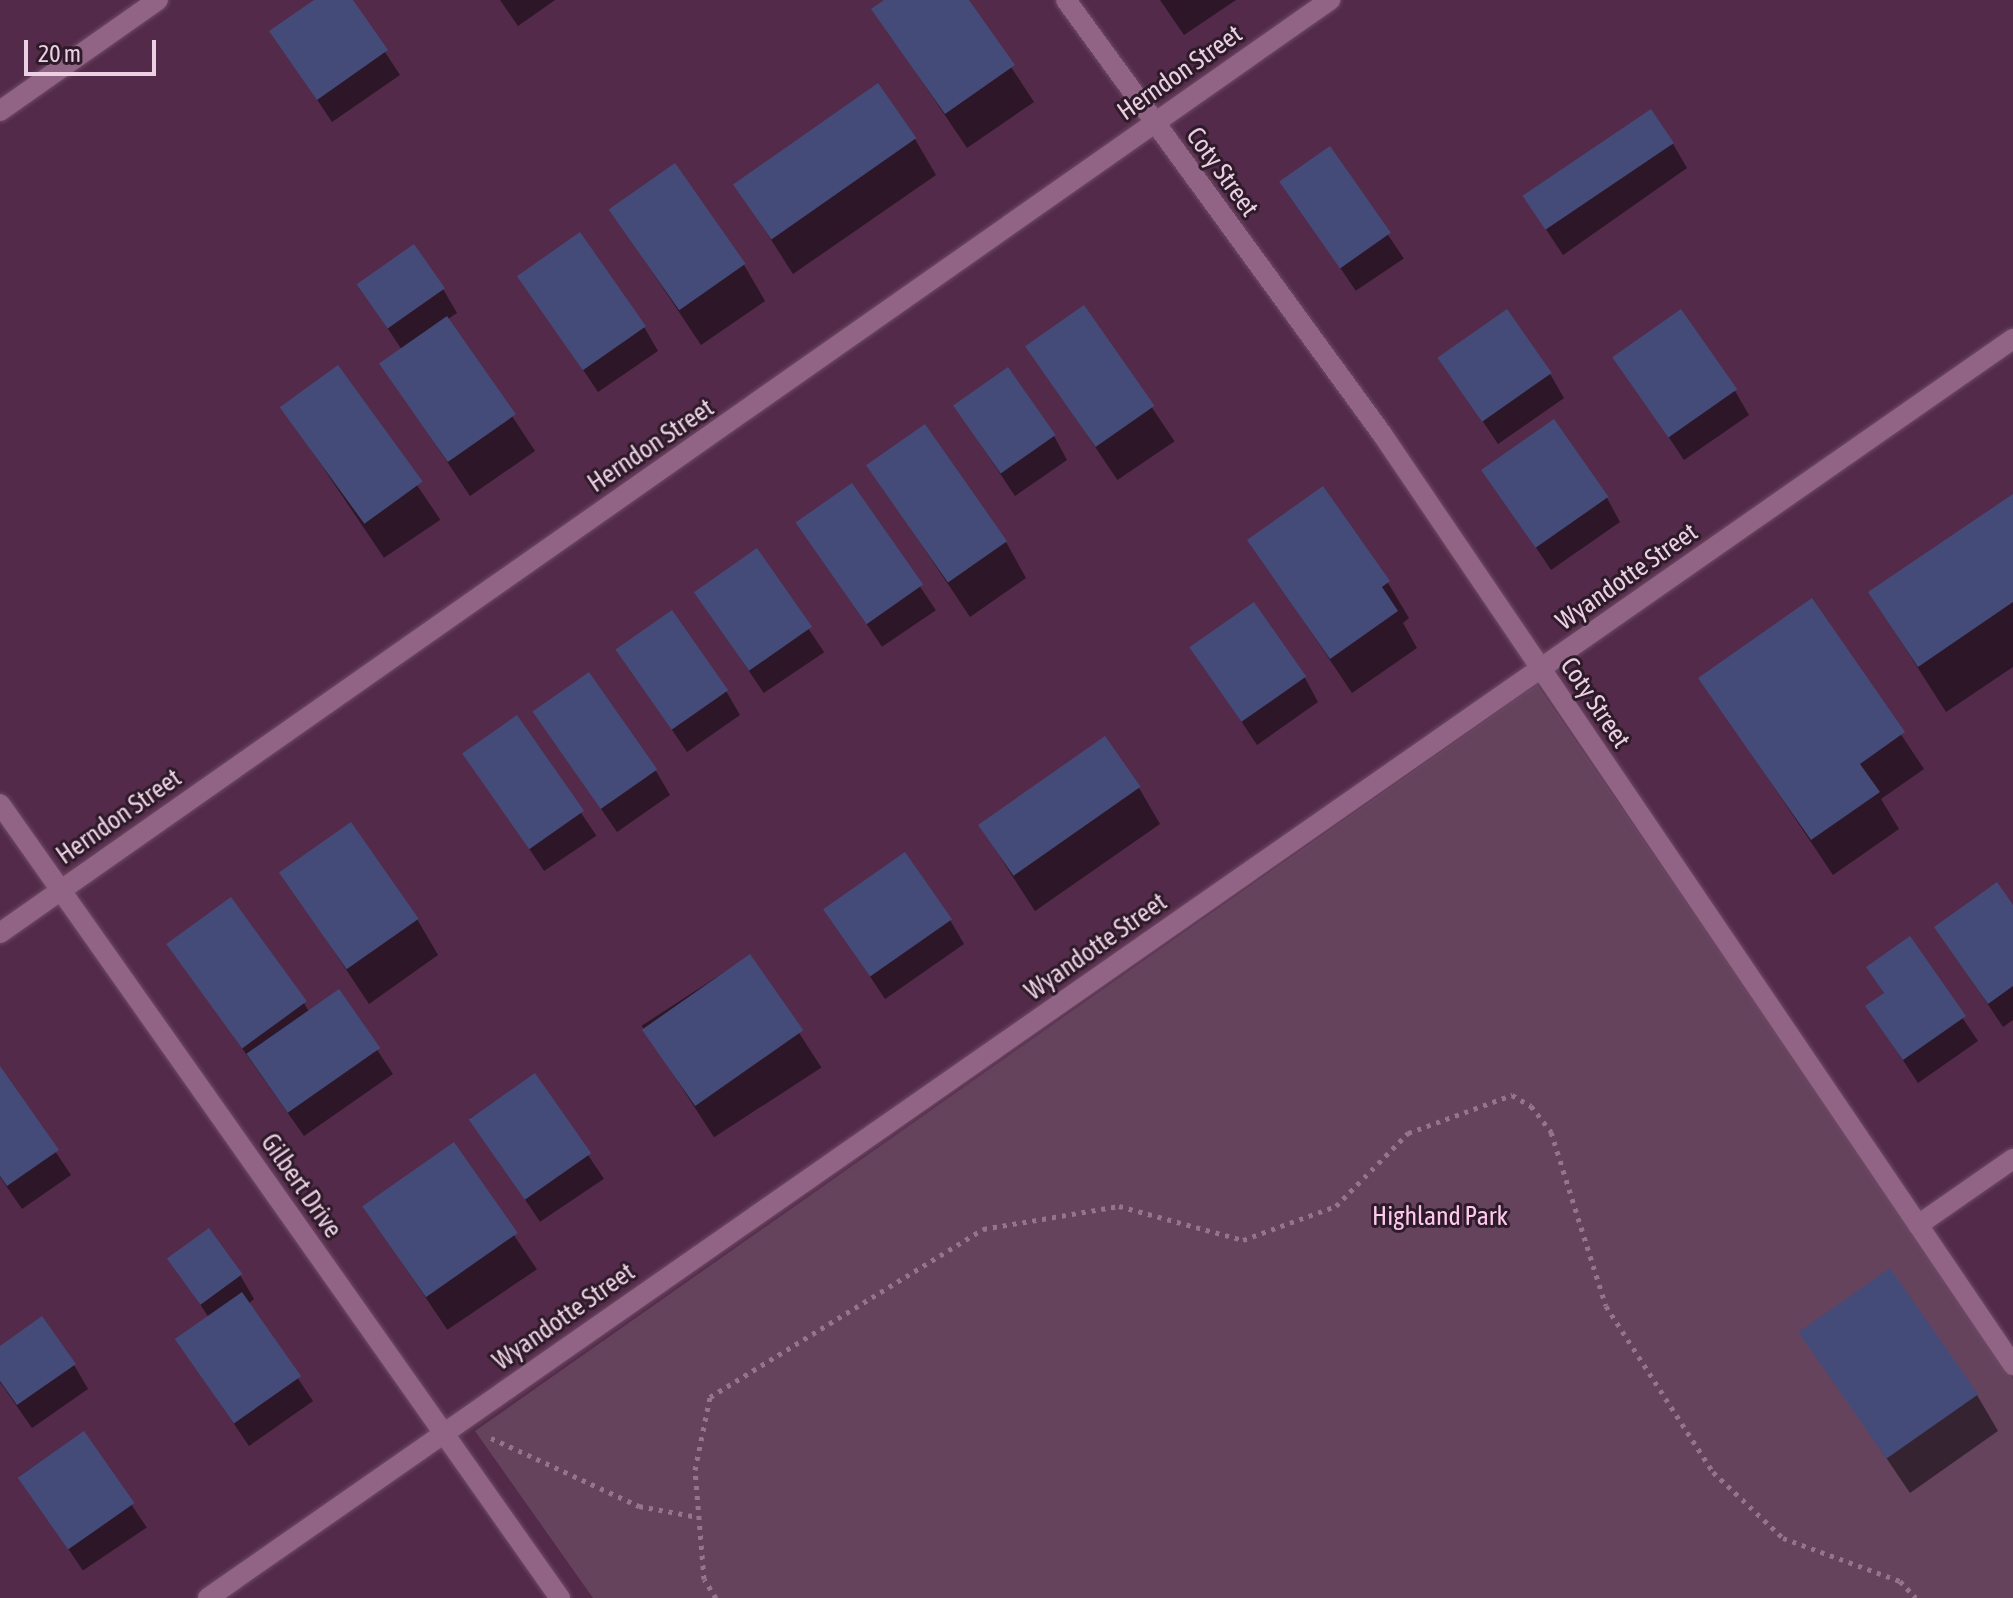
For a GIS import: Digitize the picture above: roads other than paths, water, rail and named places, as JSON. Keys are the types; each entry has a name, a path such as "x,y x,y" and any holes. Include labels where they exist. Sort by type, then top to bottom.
{"street":[{"path":"0,111 158,0"},
{"name":"Coty Street","path":"1066,0 1382,434 2013,1365"},
{"name":"Herndon Street","path":"0,933 1330,0"},
{"name":"Wyandotte Street","path":"208,1598 2013,339"},
{"name":"Gilbert Drive","path":"0,804 560,1598"},
{"path":"1918,1225 2013,1159"}],"park label":[{"name":"Highland Park","path":"1440,1217"}]}
